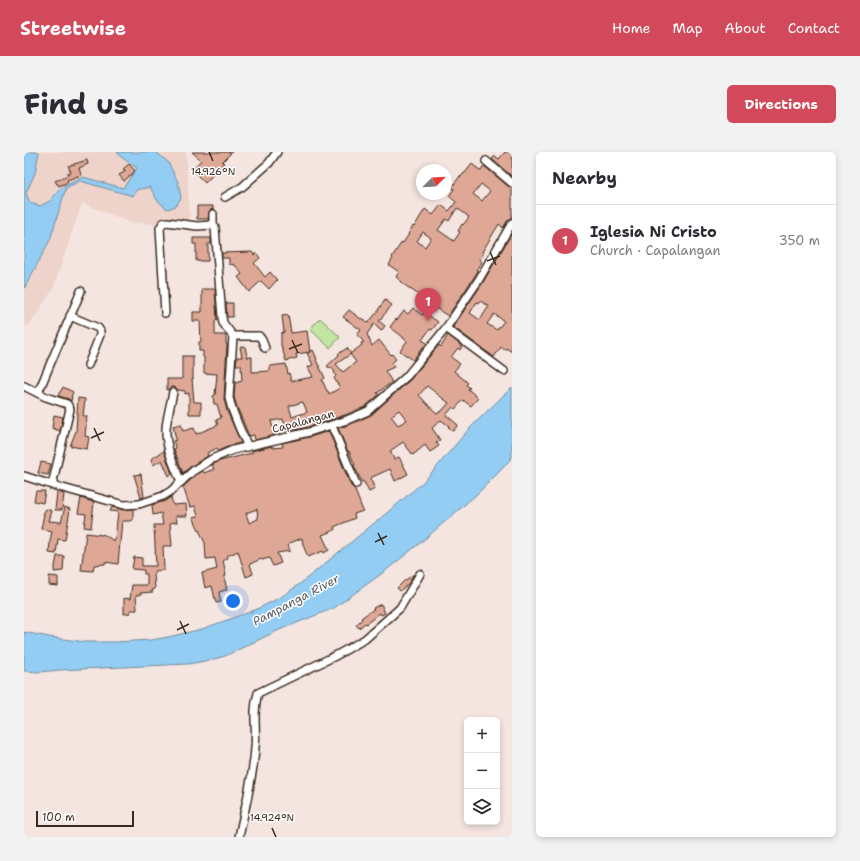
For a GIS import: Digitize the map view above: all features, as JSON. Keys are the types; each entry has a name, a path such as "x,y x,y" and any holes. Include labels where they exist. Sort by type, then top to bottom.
{"street":[{"path":"225,197 242,187 269,163 277,152"},
{"path":"486,162 512,182"},
{"path":"213,214 222,317 223,323 233,336 230,398 234,416 248,447"},
{"path":"165,313 160,228 163,223 168,222 197,226 213,225"},
{"name":"Capalangan","path":"24,476 124,505 139,504 163,496 171,491 193,471 212,459 233,450 332,426 368,411 407,376 446,328 478,281 512,223"},
{"path":"38,393 81,291"},
{"path":"70,316 98,328 100,331 100,335 88,365"},
{"path":"446,328 504,371"},
{"path":"233,336 259,336 262,340 264,348"},
{"path":"24,386 46,397 67,404 70,409 52,484"},
{"path":"173,392 166,428 167,442 181,482"},
{"path":"332,426 356,484"},
{"path":"238,837 251,782 255,747 254,712 258,693 337,655 365,639 400,608 420,574"}],"shaded area":[{"path":"24,152 186,152 190,223 165,225 129,222 82,203 53,289 29,326 24,326"}],"green space":[{"path":"320,318 340,337 330,348 310,329"}],"water":[{"path":"24,152 39,152 35,173 26,193 30,203 40,206 50,201 61,188 83,177 123,188 137,168 121,157 117,152 156,152 168,162 178,182 181,198 176,206 167,209 157,200 150,187 136,190 133,196 80,181 66,188 50,240 24,289"},
{"name":"Pampanga River","path":"512,387 512,457 476,495 420,543 384,572 334,608 277,631 225,656 211,660 188,664 40,672 24,671 24,632 86,642 151,640 202,629 255,610 281,597 301,583 422,483 468,430"}],"building":[{"path":"192,152 232,152 205,183 192,170 201,160"},
{"path":"505,152 512,152 512,173 510,175 492,159 495,156 499,159"},
{"path":"87,160 88,164 79,168 81,175 67,180 68,182 59,186 57,184 55,181 71,172 68,166"},
{"path":"129,164 135,171 124,181 119,175 126,171 123,169"},
{"path":"472,164 481,171 484,166 512,188 512,218 508,220 503,228 499,224 482,252 484,253 479,260 482,262 476,270 478,271 448,316 437,309 438,307 402,283 396,277 399,272 389,265 393,258 392,257 425,209 433,215 441,205 449,211 456,202 452,199 452,192 454,189 452,187","holes":["481,184 490,191 482,201 473,194","457,208 469,217 463,225 462,224 458,231 460,232 454,241 438,230 446,219 449,221","423,232 431,238 425,247 417,241"]},
{"path":"197,206 213,206 213,209 209,212 208,219 197,219"},
{"path":"512,233 512,352 501,347 494,357 453,327 482,284","holes":["480,301 489,306 480,320 470,313 477,302 479,303","494,314 504,321 497,330 487,324"]},
{"path":"193,238 211,238 211,244 208,244 208,261 196,261 196,244 193,244"},
{"path":"252,252 254,255 256,253 260,258 254,263 265,277 270,272 277,280 269,289 261,281 249,292 238,277 242,274 235,265 229,264 229,258 222,258 222,253"},
{"path":"202,289 215,289 217,320 215,320 215,335 226,335 227,344 224,399 227,411 241,443 231,445 218,451 217,448 207,453 208,456 183,473 174,449 176,448 173,441 176,440 173,426 181,424 183,431 194,428 196,434 218,425 216,420 221,418 217,404 214,404 213,396 215,395 217,374 204,373 203,351 199,351 199,342 201,342 200,321 193,321 193,312 202,312"},
{"path":"385,300 392,305 379,321 385,326 381,331 374,324 367,334 372,346 379,340 396,359 392,363 394,367 385,371 392,382 377,393 379,395 365,407 321,423 320,422 308,427 287,432 283,419 271,421 275,435 255,440 254,435 249,436 234,397 235,383 242,381 241,365 236,365 237,357 242,357 240,347 245,346 247,357 252,357 252,372 270,371 270,366 286,364 291,381 313,377 308,367 313,365 307,353 313,350 325,378 322,380 329,394 340,388 334,378 336,376 335,372 331,367 329,368 327,366 339,355 338,354 347,348 351,354 362,345 361,343 364,342 357,335 361,330 343,317 349,310 368,323","holes":["350,354 356,362 343,372 336,364","303,402 307,412 292,417 289,406"]},
{"path":"226,303 233,303 233,317 227,317"},
{"path":"413,308 422,315 424,312 438,322 432,330 430,329 422,340 427,343 413,360 400,351 407,341 390,327 404,311 408,314"},
{"path":"288,315 291,333 307,331 310,352 296,354 297,358 286,361 281,345 281,333 284,332 282,316"},
{"path":"448,335 462,346 460,350 458,348 451,357 460,364 454,371 468,383 466,385 470,388 468,389 478,398 471,406 463,400 455,409 453,407 446,415 458,425 453,431 441,420 432,428 440,440 436,442 439,446 430,452 425,445 413,455 403,442 390,451 394,459 399,457 408,474 395,481 390,469 370,478 375,489 369,492 354,466 355,465 338,428 349,425 371,415 410,380 439,345 441,347","holes":["427,386 449,403 438,414 419,395","399,410 407,420 398,425 391,416"]},
{"path":"182,356 193,356 192,379 194,402 201,402 201,414 189,414 189,393 185,394 185,391 178,390 174,387 167,390 167,379 182,379"},
{"path":"63,387 73,392 71,401 58,396"},
{"path":"78,398 85,399 83,416 87,416 85,436 89,437 87,449 70,446 76,431"},
{"path":"54,415 63,417 60,431 52,428"},
{"path":"329,431 351,486 354,488 363,511 354,514 355,518 334,527 335,530 322,535 329,550 324,553 323,551 308,557 302,538 288,544 290,551 277,553 281,563 273,566 269,558 261,559 250,564 253,574 246,577 238,551 227,556 228,558 223,560 226,576 224,577 227,590 219,592 221,602 216,603 212,586 205,588 202,573 217,569 215,558 206,559 205,543 193,517 198,516 195,506 190,507 183,487 196,475 203,471 204,473 214,469 212,465 220,461 272,446 273,448 283,447 282,443","holes":["257,509 258,519 249,523 246,513"]},
{"path":"164,451 172,474 169,476 162,460 153,465 151,459"},
{"path":"41,462 51,464 48,475 38,473"},
{"path":"141,474 144,497 141,498 134,475"},
{"path":"36,491 45,491 43,503 34,501"},
{"path":"57,492 64,494 62,510 55,510"},
{"path":"171,497 173,505 186,504 187,516 176,516 177,522 170,523 172,546 163,546 164,570 155,571 155,589 152,590 153,592 140,593 140,595 136,595 137,610 130,610 130,613 124,614 124,598 130,599 132,585 147,585 147,574 144,574 144,570 132,569 134,557 142,558 142,566 156,566 154,525 163,525 161,513 153,515 152,505 165,501"},
{"path":"81,498 94,502 91,528 84,527 86,514 78,513"},
{"path":"65,507 70,509 65,540 58,539 56,554 49,553 52,531 41,529 43,514 46,509 52,511 49,521 61,522"},
{"path":"112,507 123,510 133,509 133,520 122,521 118,564 105,562 105,564 94,565 93,571 81,570 86,533 103,534 114,541 118,512 110,511"},
{"path":"57,556 64,556 63,571 54,572"},
{"path":"414,574 409,583 400,591 397,588 403,582"},
{"path":"49,576 58,577 58,586 49,585"},
{"path":"381,604 385,613 381,615 380,613 359,628 356,625 362,619 361,618 374,609 373,608"}],"place":[{"name":"Iglesia Ni Cristo","path":"428,321"}]}
